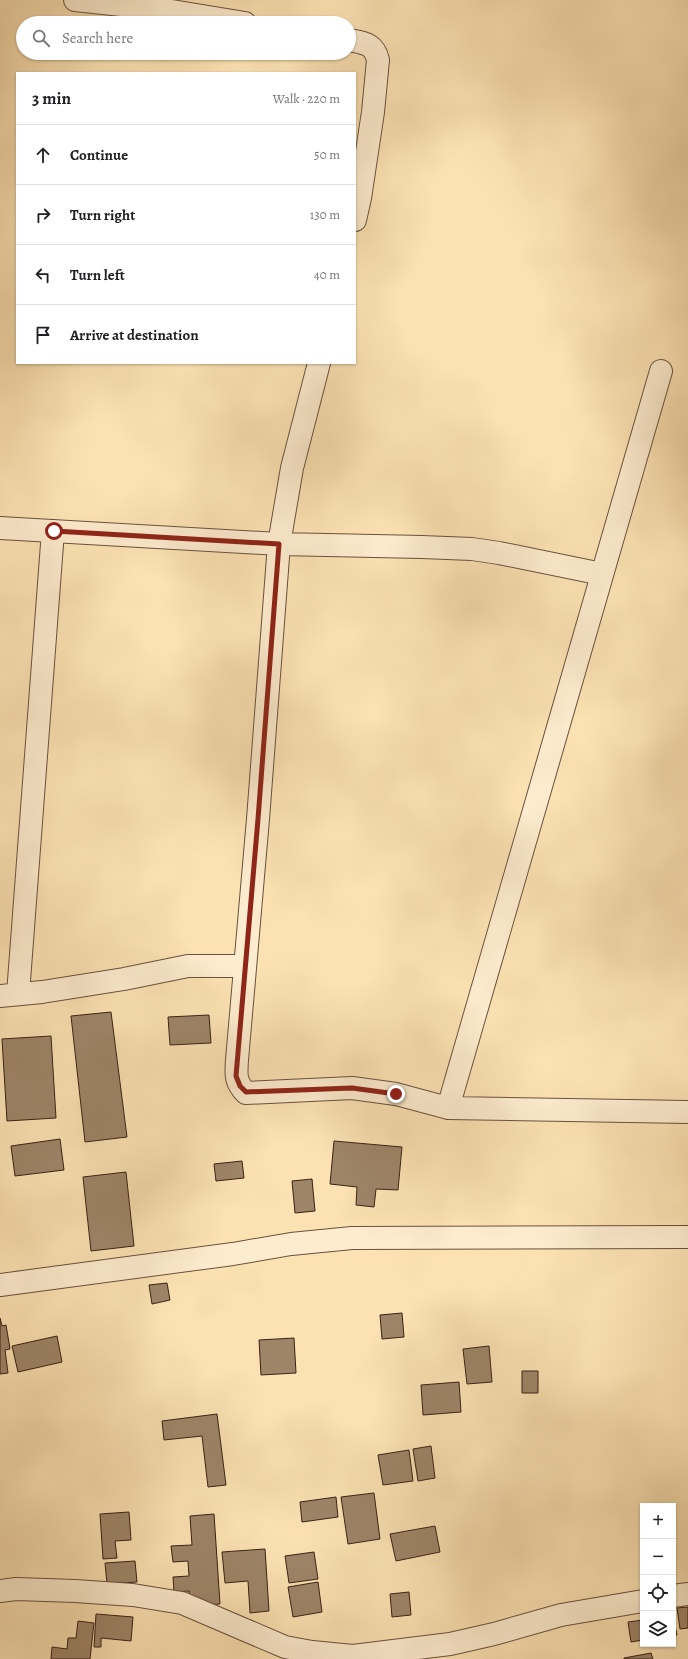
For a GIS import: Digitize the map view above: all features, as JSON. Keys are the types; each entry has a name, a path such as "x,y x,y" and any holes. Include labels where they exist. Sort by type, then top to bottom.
{"street":[{"path":"75,0 159,9 202,16"},
{"path":"356,41 371,46 376,52 378,60 372,120 356,216"},
{"path":"319,364 292,468 279,544 258,819 236,1076 240,1086 246,1092 352,1088 396,1094 448,1108 688,1112"},
{"path":"448,1108 661,371"},
{"path":"0,528 279,544 422,547 472,550 499,553 602,574"},
{"path":"54,531 9,995 124,979 188,966 245,966"},
{"path":"0,1285 233,1254 291,1244 352,1238 688,1237"},
{"path":"0,1591 16,1589 133,1595 182,1604 285,1646 312,1652 353,1656 450,1644 561,1616 640,1602"},
{"path":"676,1596 688,1594"}],"building":[{"path":"111,1012 127,1137 85,1142 71,1016"},
{"path":"209,1015 211,1043 170,1045 168,1017"},
{"path":"51,1036 56,1118 7,1121 2,1039"},
{"path":"60,1139 64,1170 15,1176 11,1146"},
{"path":"334,1141 402,1147 398,1190 376,1189 374,1207 356,1205 357,1187 330,1184"},
{"path":"242,1161 244,1178 216,1181 214,1164"},
{"path":"126,1172 134,1246 91,1251 83,1177"},
{"path":"312,1179 315,1211 295,1213 292,1181"},
{"path":"167,1283 170,1300 152,1304 149,1285"},
{"path":"402,1313 404,1337 382,1339 380,1315"},
{"path":"0,1318 2,1326 6,1325 10,1349 5,1350 8,1373 0,1374"},
{"path":"57,1336 62,1362 18,1372 12,1346"},
{"path":"294,1338 296,1373 261,1375 259,1340"},
{"path":"489,1346 492,1382 467,1384 463,1349"},
{"path":"522,1371 538,1371 538,1393 522,1393"},
{"path":"459,1382 461,1412 423,1415 421,1385"},
{"path":"217,1414 226,1485 208,1487 202,1436 164,1440 162,1421"},
{"path":"431,1446 435,1478 418,1481 413,1449"},
{"path":"409,1450 413,1481 383,1485 378,1455"},
{"path":"374,1493 380,1539 348,1544 341,1497"},
{"path":"336,1497 338,1517 302,1522 300,1502"},
{"path":"129,1512 131,1540 115,1541 117,1558 103,1559 100,1514"},
{"path":"214,1514 220,1604 190,1606 189,1591 174,1592 173,1577 189,1576 188,1561 173,1562 171,1546 192,1545 190,1516"},
{"path":"435,1526 440,1552 396,1561 390,1534"},
{"path":"265,1549 269,1611 250,1613 248,1581 225,1583 222,1552"},
{"path":"314,1552 318,1579 289,1583 285,1556"},
{"path":"135,1561 137,1582 107,1584 105,1563"},
{"path":"318,1582 322,1612 293,1617 288,1587"},
{"path":"409,1592 411,1615 392,1617 390,1594"},
{"path":"688,1607 688,1628 680,1629 677,1608"},
{"path":"96,1614 133,1617 131,1641 101,1638 101,1647 94,1647"},
{"path":"640,1620 640,1640 631,1642 628,1622"},
{"path":"78,1621 94,1623 90,1659 51,1659 52,1647 67,1649 68,1638 76,1638"},
{"path":"651,1653 653,1659 624,1659 624,1658"}],"route":[{"path":"54,531 279,544 258,819 236,1076 240,1086 246,1092 352,1088 396,1094"}]}
